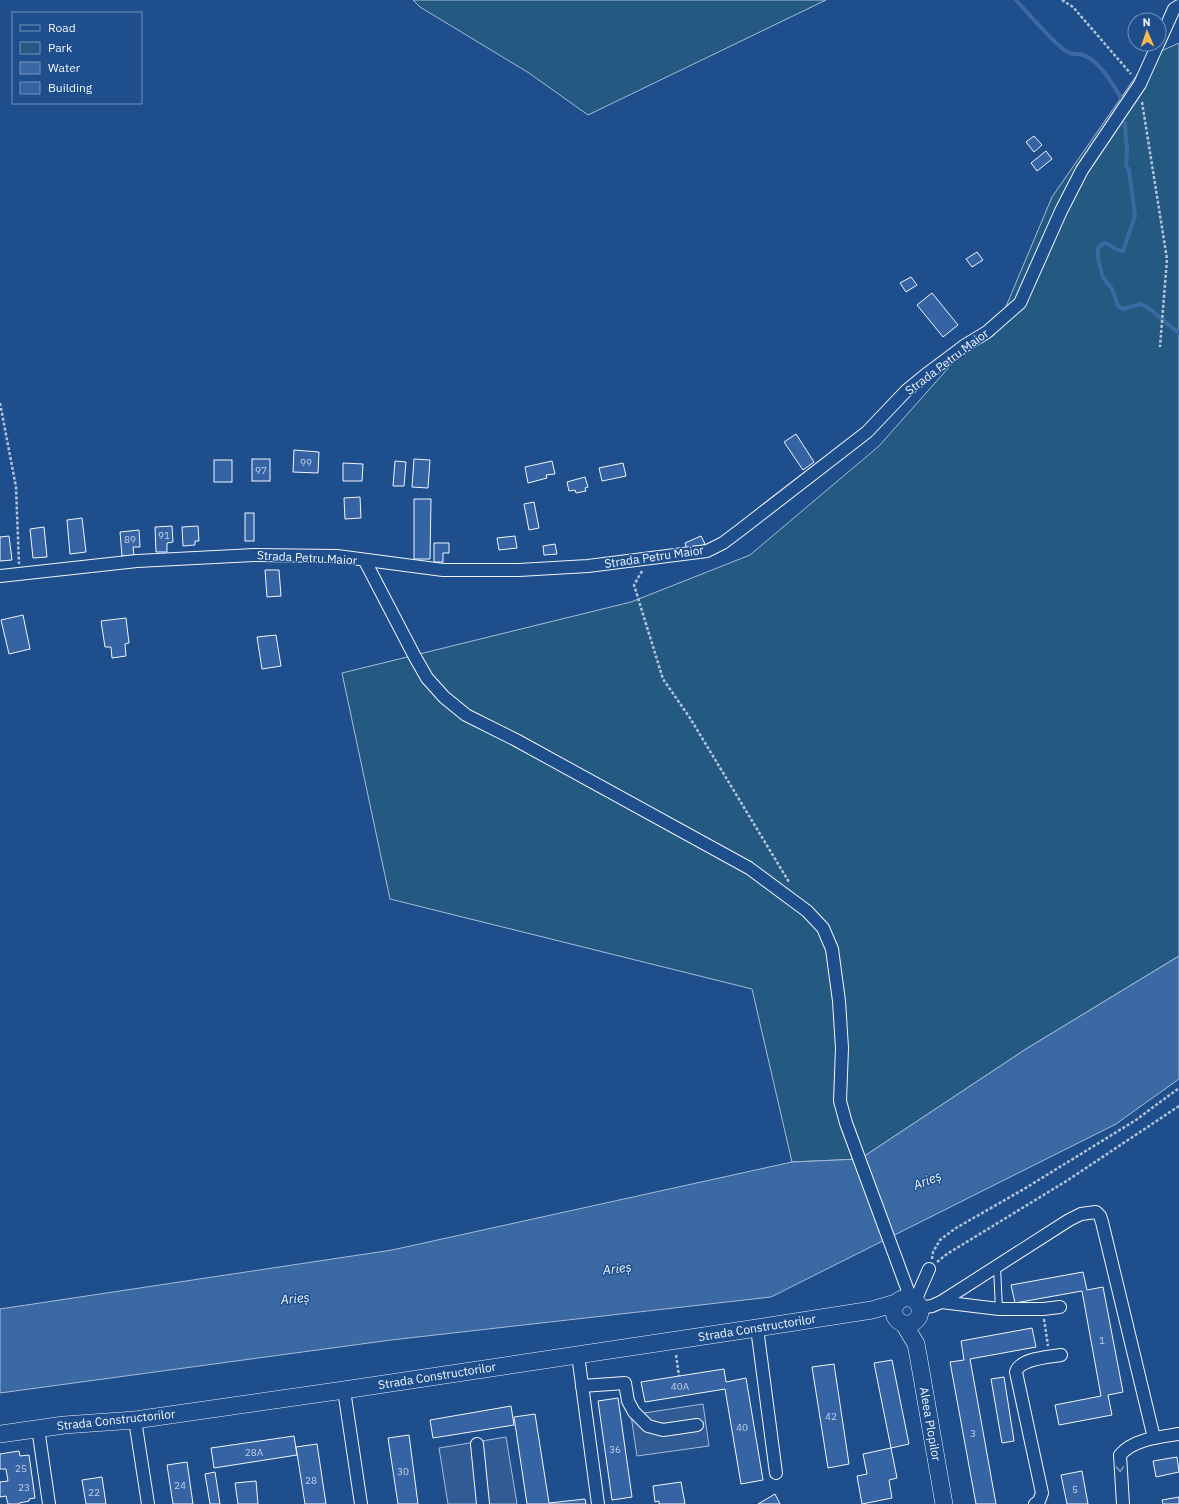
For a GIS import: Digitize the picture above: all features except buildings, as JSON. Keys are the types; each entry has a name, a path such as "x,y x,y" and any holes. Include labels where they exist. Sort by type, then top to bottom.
{"street":[{"name":"Strada Petru Maior","path":"1167,24 1174,9 1179,6"},
{"name":"Strada Petru Maior","path":"0,576 137,561 254,555 337,556 365,561 443,570 519,570 588,566 707,551 723,543 867,432 906,391 964,346 987,332 1020,303 1061,211 1082,170 1140,84 1154,52"},
{"path":"365,561 427,678 444,697 466,715 516,740 644,812 749,868 807,911 823,928 832,949 839,1001 842,1048 840,1101 846,1123 900,1266 909,1310"},
{"path":"909,1310 932,1306 942,1302 1069,1220 1081,1214 1096,1212 1100,1216 1154,1438"},
{"path":"909,1310 929,1269"},
{"path":"942,1302 999,1309 1060,1308"},
{"name":"Strada Constructorilor","path":"0,1434 38,1428 135,1420 872,1310 909,1310"},
{"name":"Aleea Plopilor","path":"909,1310 944,1504"},
{"path":"757,1328 776,1473"},
{"path":"578,1355 598,1504"},
{"path":"1035,1504 1039,1501 1042,1493 1016,1372 1017,1367 1021,1364 1049,1356 1061,1355"},
{"path":"582,1386 625,1383 628,1401 634,1412 648,1426 663,1430 697,1425"},
{"path":"344,1390 361,1504"},
{"path":"135,1420 148,1504"},
{"path":"38,1428 49,1504"},
{"path":"1123,1504 1120,1455 1124,1450 1134,1444 1154,1438 1179,1434"},
{"path":"477,1444 483,1504"}],"lane":[{"path":"997,1266 999,1309"}],"path":[{"path":"1062,0 1073,7 1140,84 1167,259 1160,347"},
{"path":"0,402 16,486 19,574"},
{"path":"649,558 634,585 663,679 690,718 792,886"},
{"path":"929,1269 933,1252 940,1240 956,1228 1024,1189 1136,1120 1179,1088"},
{"path":"929,1269 947,1254 1068,1180 1179,1106"},
{"path":"1043,1309 1049,1356"},
{"path":"675,1352 679,1376"}],"green space":[{"path":"413,0 826,0 588,115 529,73 420,7"},
{"path":"1179,43 1179,956 1026,1049 860,1159 792,1162 752,989 390,899 342,673 631,602 750,555 879,446 958,357 994,335 1052,197 1150,56 1159,52 1167,52 1167,48"}],"shaded area":[{"path":"703,1404 709,1446 637,1456 631,1415"},
{"path":"506,1437 517,1504 448,1504 439,1448"}],"water":[{"name":"Arieș","path":"1179,956 1179,1079 1116,1124 771,1297 391,1340 0,1393 0,1309 392,1250 792,1162 860,1159 1026,1049"}],"waterway":[{"path":"1016,0 1045,32 1063,49 1072,54 1083,55 1095,62 1101,68 1123,101"},
{"path":"1125,123 1127,151 1126,166 1129,170 1135,216 1123,251 1104,243 1098,248 1098,259 1103,277 1112,289 1118,306 1123,309 1140,304 1147,307 1179,333"}]}
